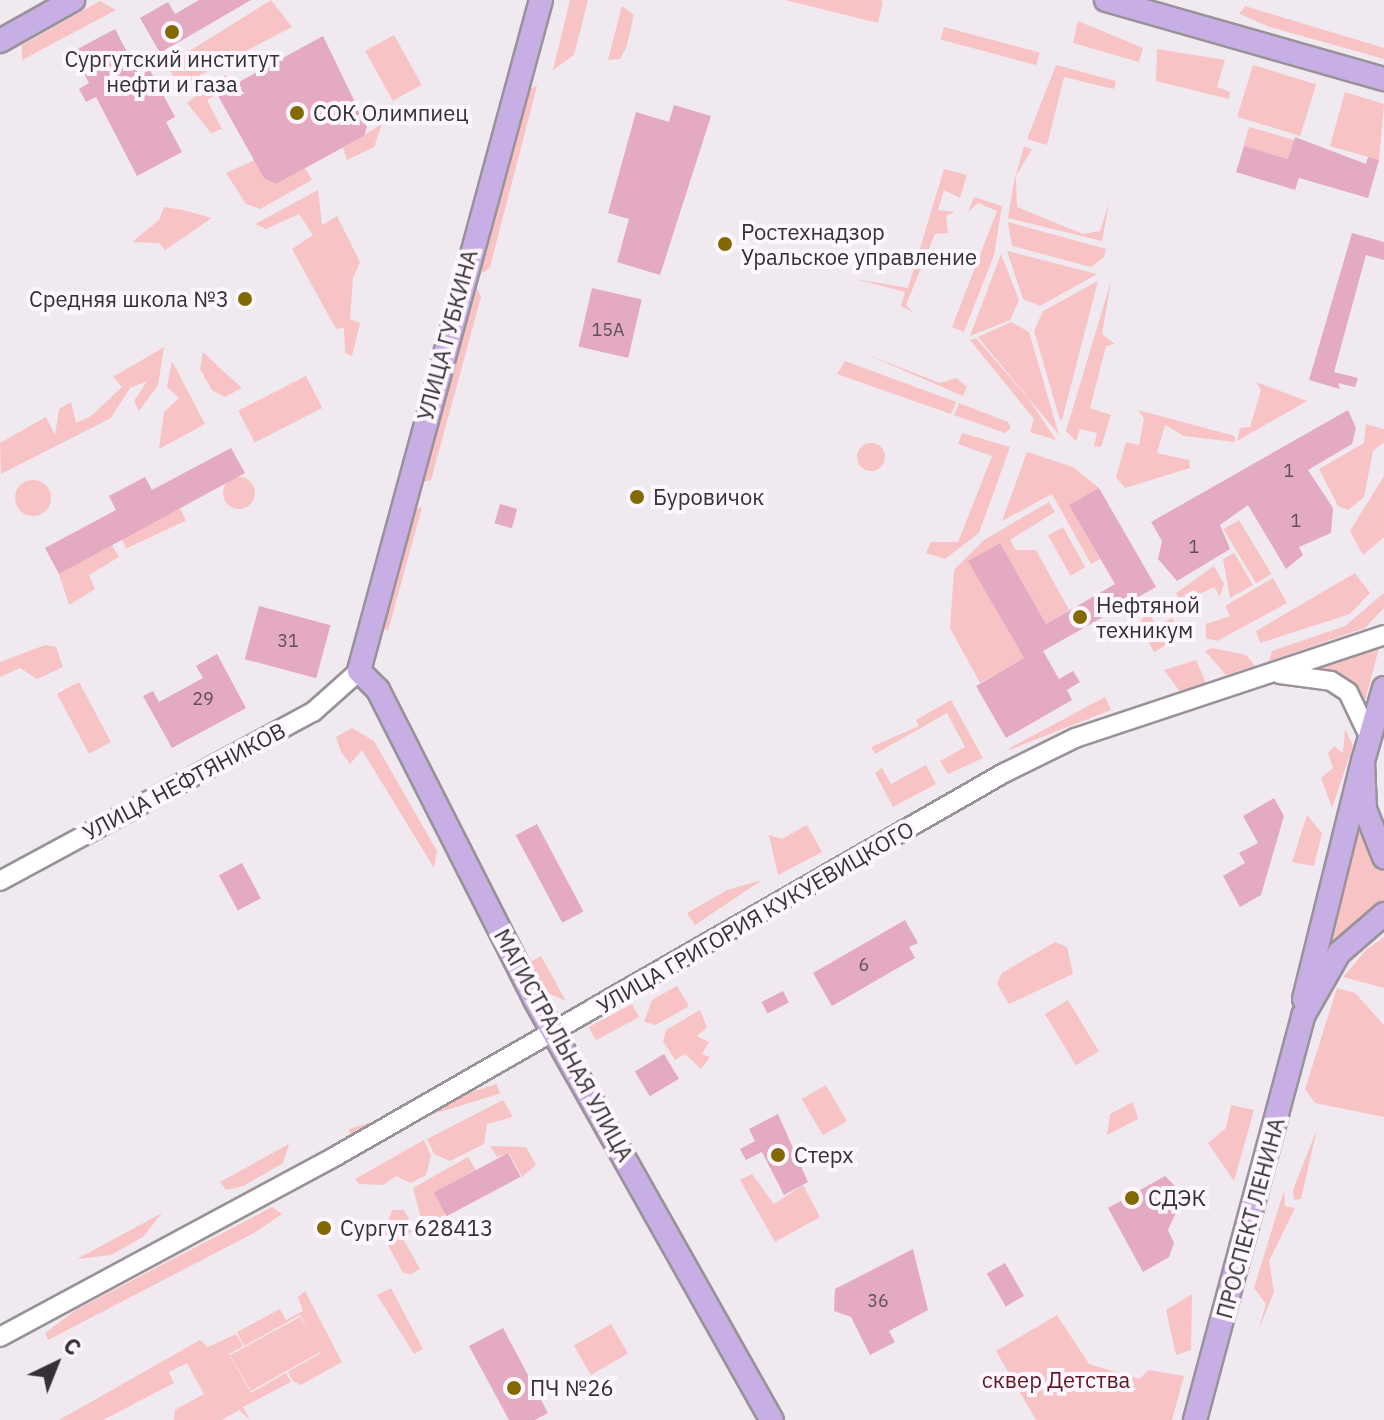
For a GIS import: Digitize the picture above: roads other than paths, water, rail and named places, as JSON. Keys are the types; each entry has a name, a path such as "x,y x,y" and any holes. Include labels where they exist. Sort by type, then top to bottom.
{"main road":[{"path":"0,41 73,0"},
{"name":"УЛИЦА ГУБКИНА","path":"359,671 541,0"},
{"path":"1106,0 1384,79"},
{"name":"МАГИСТРАЛЬНАЯ УЛИЦА","path":"359,671 378,690 555,1032 772,1420"},
{"name":"ПРОСПЕКТ ЛЕНИНА","path":"1195,1420 1303,1016 1307,970 1384,688"},
{"path":"1363,761 1365,809 1384,857"},
{"name":"ПРОСПЕКТ ЛЕНИНА","path":"1303,1016 1339,953 1384,914"}],"street":[{"name":"УЛИЦА ГРИГОРИЯ КУКУЕВИЦКОГО","path":"0,1337 555,1032 1050,749 1384,635"},
{"name":"УЛИЦА НЕФТЯНИКОВ","path":"0,881 313,712 359,671"},
{"name":"УЛИЦА ГРИГОРИЯ КУКУЕВИЦКОГО","path":"1274,673 1321,678 1348,692 1370,738"}],"place":[{"name":"Сургутский институт нефти и газа","path":"172,32"},
{"name":"СОК Олимпиец","path":"297,113"},
{"name":"Ростехнадзор Уральское управление","path":"725,244"},
{"name":"Средняя школа №3","path":"245,299"},
{"name":"Буровичок","path":"637,497"},
{"name":"Нефтяной техникум","path":"1080,617"},
{"name":"Стерх","path":"778,1155"},
{"name":"СДЭК","path":"1132,1198"},
{"name":"Сургут 628413","path":"324,1228"},
{"name":"ПЧ №26","path":"514,1388"}],"park label":[{"name":"сквер Детства","path":"1056,1380"}]}
